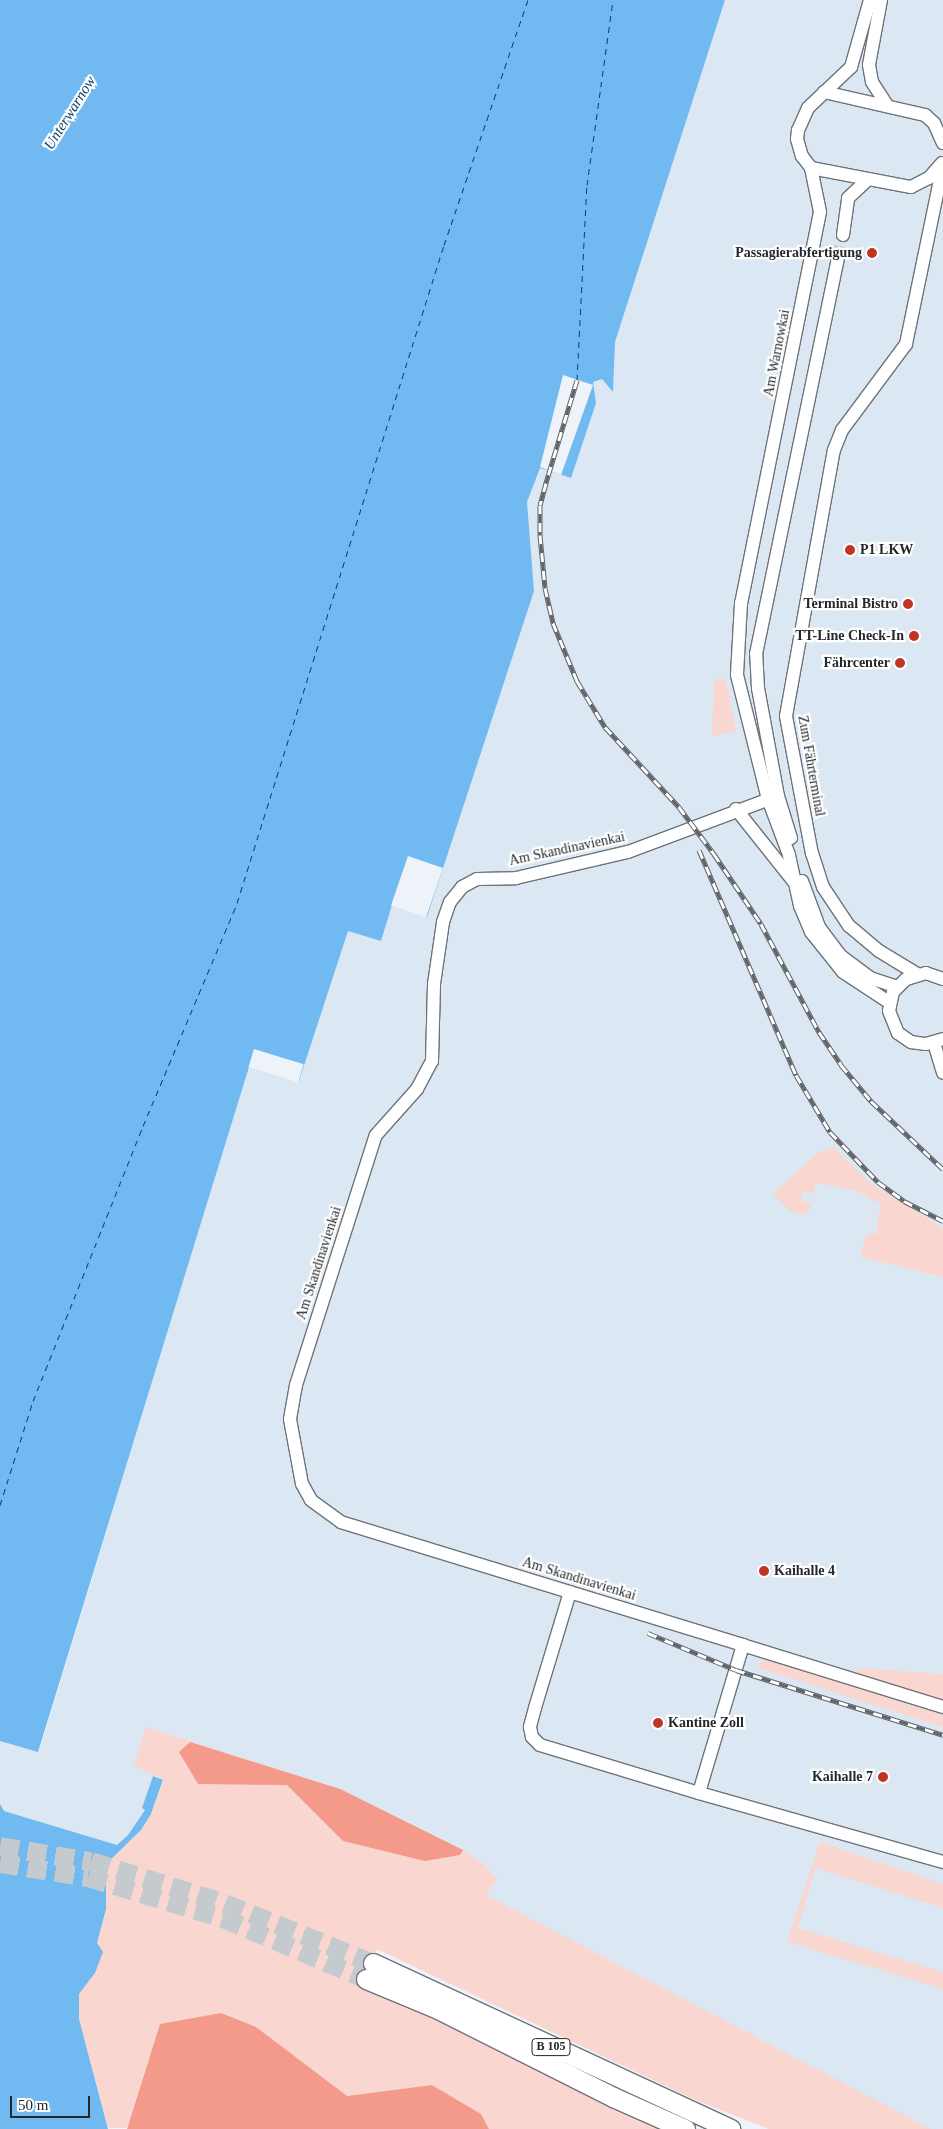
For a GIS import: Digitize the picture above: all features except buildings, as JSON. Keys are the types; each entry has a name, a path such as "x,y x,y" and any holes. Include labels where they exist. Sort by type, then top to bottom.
{"highway":[{"name":"B 105","path":"685,2129 613,2097 438,2009 370,1971 730,2129"}],"street":[{"name":"Am Warnowkai","path":"773,797 736,675 739,618 820,212 810,168 802,156 798,130 808,108 851,67 870,0"},
{"path":"881,0 869,65 872,82 887,105"},
{"path":"824,92 925,115 934,123 943,143"},
{"path":"810,168 911,187 933,175 943,160"},
{"name":"Zum Fährterminal","path":"943,166 906,344 842,430 831,462 787,698 787,733 812,854 823,887 849,926 879,952 917,974 943,978"},
{"path":"843,235 848,198 867,180"},
{"path":"838,258 756,654 758,688 773,797 789,855 800,906 811,932 826,954 843,972 890,1003"},
{"path":"773,797 811,910 824,934 855,968 897,987"},
{"name":"Am Skandinavienkai","path":"773,797 628,852 516,878 477,879 462,886 450,902 443,922 434,984 432,1061 417,1089 376,1135 292,1400 291,1437 302,1484 311,1500 326,1513 359,1530 570,1592 943,1707"},
{"path":"736,810 795,882"},
{"path":"917,974 897,987 890,1003 891,1019 904,1038 918,1044 938,1041 943,1073"},
{"path":"570,1592 534,1708 530,1727 532,1737 540,1745 699,1793 943,1862"},
{"path":"699,1793 743,1645"}],"shaded area":[{"path":"725,0 943,0 943,2129 926,2129 486,1895 496,1877 482,1864 175,1738 163,1780 153,1776 145,1810 128,1835 117,1845 4,1811 0,1804 0,1741 39,1752 254,1049 304,1064 348,931 391,905 534,592 527,502 540,467 571,478 593,382 602,379 613,391 615,342"},
{"path":"714,679 726,679 736,731 712,736"},
{"path":"833,1147 870,1183 943,1228 943,1277 860,1257 866,1234 876,1234 881,1204 857,1191 816,1183 814,1193 803,1192 801,1200 812,1205 804,1215 790,1211 773,1194 816,1154"},
{"path":"770,1660 943,1715 943,1727 758,1668 761,1661"},
{"path":"858,1668 943,1674 943,1707 856,1679"},
{"path":"146,1727 340,1789 463,1850 484,1864 497,1879 486,1895 931,2129 769,2129 695,2100 377,1949 363,1989 411,2010 425,2011 661,2129 489,2129 481,2114 432,2085 347,2096 324,2081 160,2024 127,2128 108,2128 79,2019 79,1994 95,1973 97,1943 106,1909 106,1864 141,1830 151,1814 164,1780 134,1766"},
{"path":"190,1742 340,1789 463,1850 460,1855 425,1861 343,1841 287,1785 198,1784 179,1752"},
{"path":"820,1842 943,1884 943,1908 815,1868 798,1928 943,1972 943,1989 787,1942"},
{"path":"221,2013 256,2027 347,2096 432,2085 481,2114 489,2129 127,2129 160,2024"}],"water":[{"name":"Unterwarnow","path":"0,0 725,0 615,342 613,392 602,379 593,382 596,403 571,478 540,468 527,502 534,591 427,917 392,905 381,941 348,931 299,1081 249,1067 38,1752 0,1741"},
{"path":"153,1776 163,1780 151,1814 141,1830 106,1864 106,1909 97,1943 103,1952 95,1973 79,1994 79,2019 108,2129 0,2129 0,1804 4,1811 117,1845 128,1835 145,1810 142,1808"}],"pier":[{"path":"563,375 593,385 561,475 540,467"},
{"path":"408,856 443,868 426,917 391,905"},
{"path":"254,1049 304,1064 298,1082 248,1067"}],"ferry route":[{"path":"0,1505 33,1401 143,1126 237,903 444,245 528,0"},
{"path":"577,380 587,185 613,0"}],"tunnel":[{"path":"838,258 843,235"},
{"path":"0,1846 91,1861 225,1903 373,1963"},
{"path":"0,1863 88,1877 223,1918 366,1979"}],"railway":[{"path":"577,380 540,505 540,535 545,588 553,623 577,681 605,727 679,807 714,854 761,924 819,1032 841,1065 871,1101 943,1169"},
{"path":"699,850 796,1075 830,1132 878,1182 904,1201 943,1221"},
{"path":"648,1633 736,1670 943,1735"}],"place":[{"name":"Passagierabfertigung","path":"872,253"},
{"name":"P1 LKW","path":"850,550"},
{"name":"Terminal Bistro","path":"908,604"},
{"name":"TT-Line Check-In","path":"914,636"},
{"name":"Fährcenter","path":"900,663"},
{"name":"Kaihalle 4","path":"764,1571"},
{"name":"Kantine Zoll","path":"658,1723"},
{"name":"Kaihalle 7","path":"883,1777"}]}
